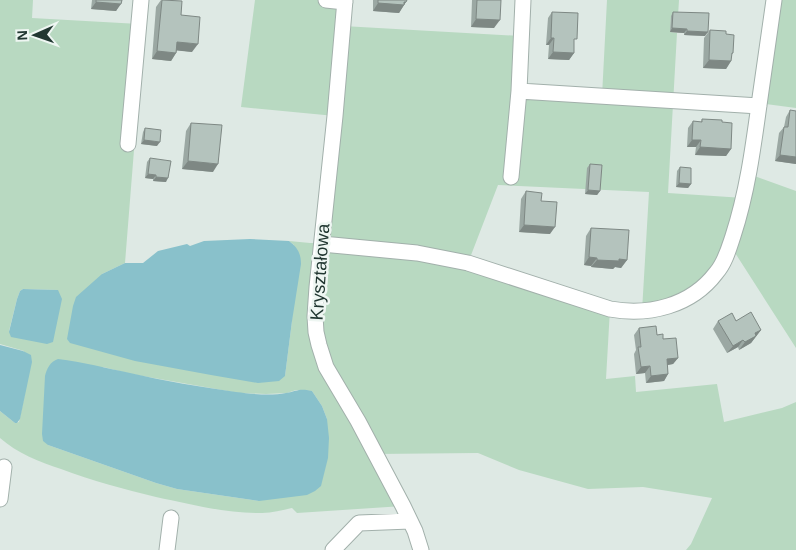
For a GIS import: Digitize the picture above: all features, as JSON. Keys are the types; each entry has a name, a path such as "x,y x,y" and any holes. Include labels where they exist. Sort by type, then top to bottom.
{"lane":[{"path":"128,144 141,0"},
{"path":"326,0 345,1"},
{"path":"511,177 519,91 523,0"},
{"path":"322,244 416,253 468,263 610,309 626,312 639,312 666,307 678,302 697,291 716,273 724,261 741,211 749,174 774,0"},
{"name":"Kryształowa","path":"345,1 315,316 316,332 322,357 333,380 358,421 410,521 421,550"},
{"path":"519,91 759,106"},
{"path":"0,499 4,467"},
{"path":"167,550 171,518"},
{"path":"333,550 359,523 410,521"}],"green space":[{"path":"0,0 33,0 32,18 139,24 128,149 134,150 125,263 102,274 285,376 292,321 294,245 289,241 322,243 335,116 241,107 255,0 326,0 345,2 343,26 521,36 519,91 602,96 607,0 679,0 678,16 671,16 670,32 677,33 668,193 744,198 749,174 796,191 796,348 730,245 707,283 642,311 649,192 498,185 468,263 610,309 606,379 635,376 636,392 717,384 724,422 782,408 796,402 796,550 686,550 691,544 712,498 643,487 588,489 519,470 478,453 375,454 403,506 297,513 292,508 249,513 209,508 132,491 45,463 21,453 0,438 0,411 15,423 19,422 25,393 24,351 0,344","holes":["23,289 58,290 9,331 17,299 20,291","103,367 131,374 239,393 266,394 287,393 296,390 312,391 322,406 327,419 259,501 177,489 48,445"]},
{"path":"774,0 796,0 796,108 759,103"}],"water":[{"path":"250,239 289,241 296,248 300,257 301,264 285,376 279,381 258,383 135,361 70,343 67,339 76,297 102,274 125,263 143,263 158,251 187,244 190,246 204,241"},
{"path":"23,289 58,290 62,299 53,342 47,344 11,337 9,332 17,299 20,291"},
{"path":"0,345 31,355 32,362 20,419 17,423 0,411"},
{"path":"58,359 236,392 268,395 301,390 312,391 322,406 327,419 329,438 328,458 321,486 307,495 259,501 177,489 48,445 43,441 42,434 45,376 49,366"}],"building":[{"path":"96,0 122,0 121,4 96,2"},
{"path":"162,0 182,1 181,15 200,17 198,44 177,42 176,53 157,51"},
{"path":"378,0 407,0 404,2 404,5 378,3"},
{"path":"477,0 501,0 500,20 476,19"},
{"path":"552,12 578,13 577,39 574,39 574,53 553,52 554,38 551,38"},
{"path":"673,12 709,13 708,32 672,28"},
{"path":"710,30 726,31 726,34 734,35 731,61 709,60"},
{"path":"790,110 796,111 796,157 780,155 784,127 788,127"},
{"path":"702,119 722,120 722,122 732,123 731,149 700,147 701,140 692,140 693,121 702,122"},
{"path":"191,123 222,125 218,164 188,161"},
{"path":"145,128 161,130 160,142 144,140"},
{"path":"150,158 171,161 168,178 148,174"},
{"path":"590,164 602,165 600,191 588,190"},
{"path":"680,167 691,168 691,184 679,183"},
{"path":"526,191 542,193 541,201 557,202 555,227 524,225"},
{"path":"591,228 629,230 627,260 597,260 597,258 589,257"},
{"path":"751,312 761,330 755,333 756,336 745,342 743,340 733,346 718,321 732,313 736,321"},
{"path":"656,326 657,335 663,334 663,339 676,338 678,358 667,359 668,374 651,376 650,366 641,367 638,347 641,347 639,328"}]}
